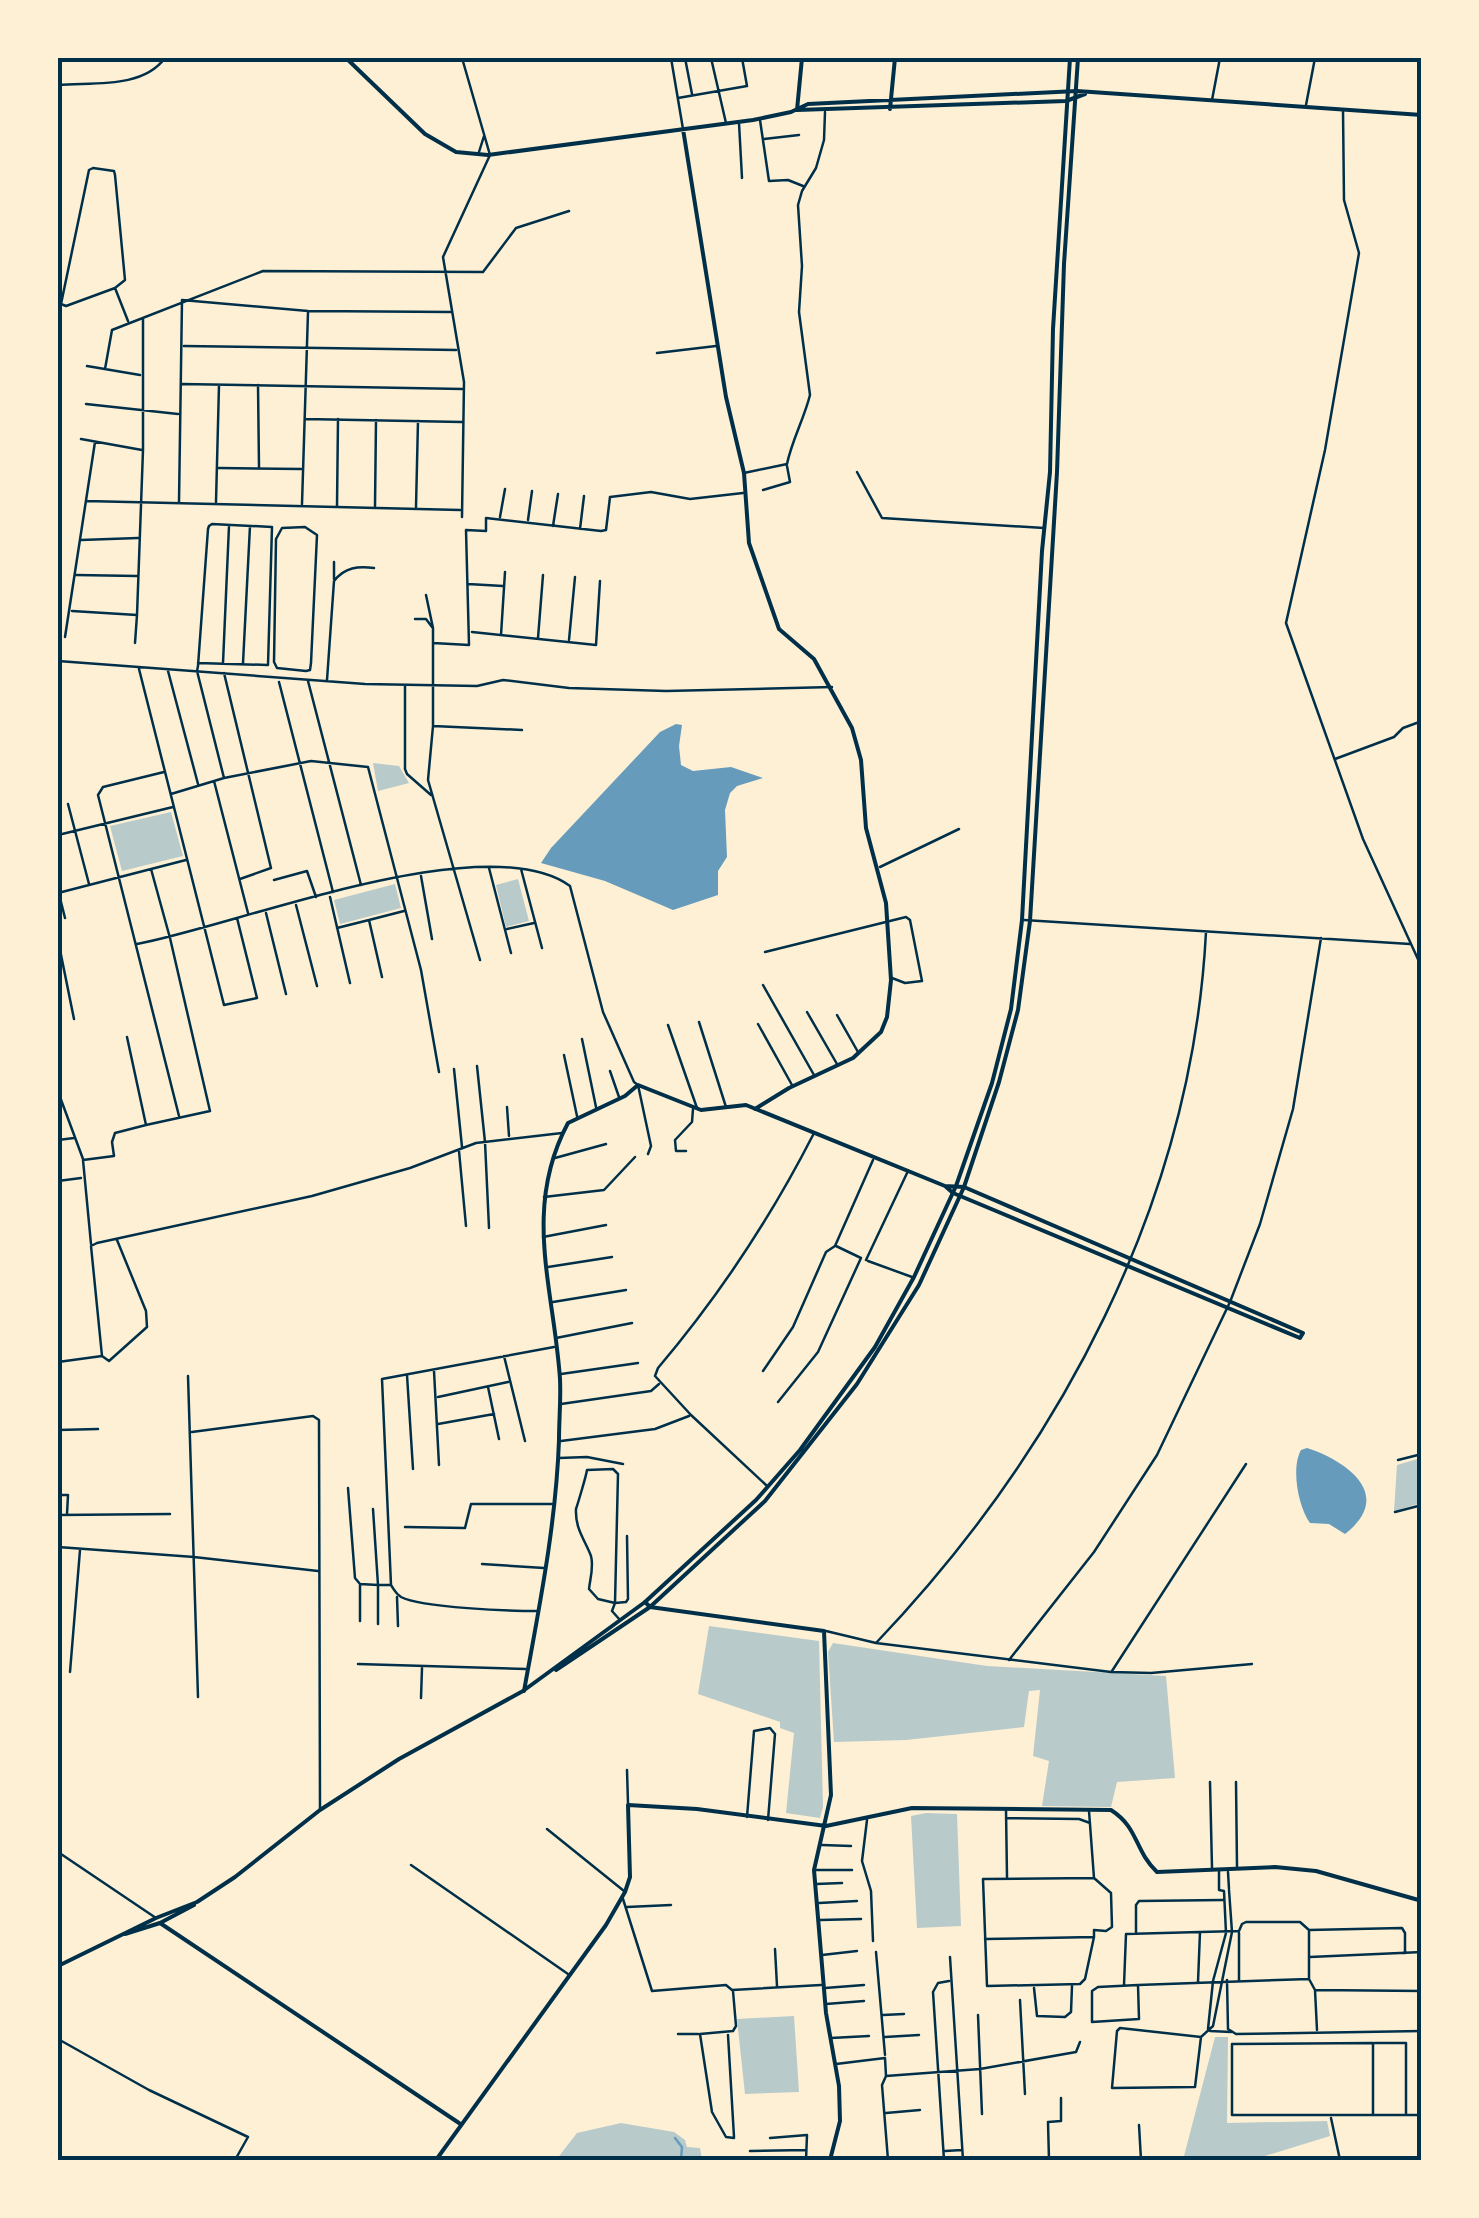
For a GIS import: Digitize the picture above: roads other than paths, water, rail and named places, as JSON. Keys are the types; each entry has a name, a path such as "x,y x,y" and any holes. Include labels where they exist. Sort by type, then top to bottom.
{"street":[{"path":"58,84 133,79 148,75 166,58"},
{"path":"346,58 425,134 456,152 490,155 726,124 797,110 1066,101 1086,93"},
{"path":"462,58 490,155 443,257 464,389 462,517"},
{"path":"671,58 718,346 744,473 749,543 779,629 814,659 852,728 861,760 866,828 887,920 891,976 887,1017 881,1032 859,1054 755,1109"},
{"path":"685,58 693,96"},
{"path":"711,58 726,124"},
{"path":"678,98 747,86 742,58"},
{"path":"797,110 802,58"},
{"path":"890,109 895,58"},
{"path":"556,1670 620,1620 647,1605 767,1486 852,1382 914,1277 956,1186 992,1082 1011,1010 1022,920 1070,58"},
{"path":"58,1966 197,1902 320,1810 399,1759 570,1664 647,1605 765,1501 857,1384 919,1285 964,1187 999,1082 1018,1010 1030,921 1078,58"},
{"path":"1212,102 1220,58"},
{"path":"1306,108 1316,58"},
{"path":"797,110 808,104 1076,91 1422,116"},
{"path":"763,490 790,482 787,464 810,395 798,312 802,266 798,204 816,168 824,140 826,110"},
{"path":"1343,110 1344,200 1359,254 1324,450 1286,623 1363,838 1422,968"},
{"path":"760,118 769,181 788,180 804,187"},
{"path":"739,122 742,178"},
{"path":"478,154 485,134"},
{"path":"762,140 799,135"},
{"path":"93,168 114,171 115,175 124,280 114,288 66,306 61,304 89,170 93,168"},
{"path":"105,369 112,330 263,271 484,272 516,228 569,212"},
{"path":"114,288 128,323"},
{"path":"182,300 308,311 454,312"},
{"path":"179,502 182,300"},
{"path":"302,506 308,311"},
{"path":"135,642 144,450 144,316"},
{"path":"182,346 459,350"},
{"path":"657,354 718,346"},
{"path":"87,366 142,375"},
{"path":"181,384 464,389"},
{"path":"216,505 219,384"},
{"path":"258,384 259,469"},
{"path":"86,404 180,414"},
{"path":"304,419 463,422"},
{"path":"337,507 338,419"},
{"path":"375,508 376,420"},
{"path":"416,509 418,421"},
{"path":"81,439 144,450"},
{"path":"65,637 95,442"},
{"path":"744,473 787,464"},
{"path":"217,468 303,470"},
{"path":"856,472 882,518 962,526 1045,528"},
{"path":"500,520 505,489"},
{"path":"528,522 532,492"},
{"path":"433,643 469,645 466,530 486,531 486,518 606,530 610,496 651,492 690,500 743,493"},
{"path":"554,526 558,494"},
{"path":"580,529 584,496"},
{"path":"86,501 462,510"},
{"path":"223,664 229,524"},
{"path":"244,664 250,525"},
{"path":"198,663 268,663 274,529 208,526 197,672 224,778"},
{"path":"305,527 316,535 310,670 288,670 276,668 274,662 276,539 282,528 305,527"},
{"path":"80,540 140,538"},
{"path":"327,682 334,562"},
{"path":"334,581 346,570 374,568"},
{"path":"502,635 506,572"},
{"path":"76,575 138,576"},
{"path":"538,639 542,575"},
{"path":"569,642 575,577"},
{"path":"469,632 596,645 600,581"},
{"path":"468,584 504,586"},
{"path":"426,595 434,628 428,780 432,796"},
{"path":"70,610 136,615"},
{"path":"416,619 426,619 434,628"},
{"path":"58,661 288,680 433,686 477,686 503,680 568,688 666,691 832,687"},
{"path":"139,667 224,1004 257,998 237,917"},
{"path":"168,670 198,786"},
{"path":"288,670 288,680"},
{"path":"300,671 300,680"},
{"path":"224,673 271,868 240,879"},
{"path":"278,679 332,894 350,984"},
{"path":"308,681 362,886"},
{"path":"406,685 405,769 439,807 480,960"},
{"path":"1333,760 1422,721"},
{"path":"433,726 522,730"},
{"path":"171,794 224,778 300,763 368,766 426,995 439,1072"},
{"path":"166,772 103,787 98,795 179,1116"},
{"path":"214,782 249,915"},
{"path":"68,804 89,885"},
{"path":"58,835 174,806"},
{"path":"877,868 960,829"},
{"path":"65,918 58,892 188,860"},
{"path":"489,868 511,954"},
{"path":"136,944 421,874 489,868 521,869 558,877 570,886 603,1012 638,1085 695,1108 727,1109 737,1105 755,1109 1302,1336"},
{"path":"83,1160 114,1156 112,1142 116,1133 210,1111 151,869"},
{"path":"521,869 542,948"},
{"path":"274,880 307,871 316,898"},
{"path":"421,874 432,939"},
{"path":"296,903 317,986"},
{"path":"265,910 286,994"},
{"path":"337,928 406,911"},
{"path":"765,952 899,916 910,920 922,981 905,983 891,976"},
{"path":"369,920 382,977"},
{"path":"1022,920 1412,944"},
{"path":"505,930 535,923"},
{"path":"876,1642 926,1590 1013,1477 1055,1413 1128,1266 1169,1150 1188,1072 1202,996 1206,932"},
{"path":"1009,1660 1094,1552 1158,1454 1229,1305 1260,1224 1293,1109 1321,938"},
{"path":"58,940 74,1019"},
{"path":"763,985 814,1076"},
{"path":"807,1012 838,1065"},
{"path":"837,1015 859,1054"},
{"path":"700,1022 727,1109"},
{"path":"758,1024 793,1086"},
{"path":"668,1025 695,1108 692,1122 676,1140 676,1151 686,1151"},
{"path":"128,1037 146,1126"},
{"path":"582,1040 597,1109"},
{"path":"564,1054 578,1118"},
{"path":"477,1066 489,1228"},
{"path":"454,1069 466,1226"},
{"path":"610,1070 619,1099"},
{"path":"58,1079 60,1096 83,1160 102,1356"},
{"path":"524,1691 546,1568 559,1441 559,1374 543,1237 544,1198 568,1123 619,1099 638,1085"},
{"path":"638,1085 651,1146 648,1154"},
{"path":"507,1107 510,1137"},
{"path":"91,1246 312,1196 485,1142 562,1133"},
{"path":"767,1486 659,1384 656,1376 658,1368 704,1314 757,1236 813,1135"},
{"path":"58,1140 75,1138"},
{"path":"554,1158 606,1144"},
{"path":"544,1198 604,1190 634,1157"},
{"path":"763,1371 793,1327 874,1158"},
{"path":"866,1260 908,1171"},
{"path":"58,1181 84,1178"},
{"path":"945,1186 964,1187 1229,1305"},
{"path":"543,1237 606,1225"},
{"path":"58,1362 102,1356 110,1361 147,1327 146,1311 117,1239"},
{"path":"835,1246 914,1277"},
{"path":"546,1268 612,1258"},
{"path":"778,1402 818,1352 860,1258"},
{"path":"550,1302 626,1290"},
{"path":"555,1338 632,1323"},
{"path":"398,1626 398,1596 391,1585 382,1379 556,1347"},
{"path":"504,1355 525,1441"},
{"path":"559,1374 638,1362"},
{"path":"434,1372 438,1465"},
{"path":"188,1376 198,1697"},
{"path":"407,1376 413,1468"},
{"path":"437,1397 510,1382"},
{"path":"560,1405 651,1391 659,1384"},
{"path":"488,1386 499,1439"},
{"path":"438,1424 494,1414"},
{"path":"559,1441 655,1429 691,1415"},
{"path":"192,1432 316,1417 320,1810"},
{"path":"58,1430 98,1429"},
{"path":"1398,1460 1422,1454"},
{"path":"558,1458 598,1458 623,1464"},
{"path":"1111,1672 1246,1464"},
{"path":"620,1620 612,1610 615,1602 618,1474 612,1469 587,1470 584,1491 577,1503 580,1540 590,1553 592,1564 592,1596 615,1602 626,1602 626,1536"},
{"path":"348,1488 354,1578 360,1584 360,1621"},
{"path":"58,1494 68,1496 68,1515"},
{"path":"405,1527 466,1528 470,1504 553,1504"},
{"path":"1395,1512 1422,1506"},
{"path":"372,1509 378,1624"},
{"path":"58,1515 170,1514"},
{"path":"58,1547 320,1572"},
{"path":"70,1672 80,1548"},
{"path":"482,1564 546,1568"},
{"path":"360,1584 391,1585"},
{"path":"398,1596 490,1610 538,1611"},
{"path":"647,1605 876,1642 1111,1672 1150,1673 1252,1664"},
{"path":"824,1631 831,1795 814,1870 825,2004 839,2086 840,2122 830,2160"},
{"path":"358,1664 528,1669"},
{"path":"421,1698 422,1666"},
{"path":"747,1817 754,1730 770,1728 776,1734 768,1820"},
{"path":"436,2160 624,1895 630,1877 627,1770"},
{"path":"1210,1782 1216,1870 1219,1890 1226,1890"},
{"path":"1236,1782 1237,1869"},
{"path":"628,1805 697,1808 826,1826 912,1808 1111,1810 1128,1820 1146,1861 1157,1872 1316,1870 1422,1901"},
{"path":"1006,1809 1006,1879"},
{"path":"1090,1810 1094,1878"},
{"path":"1006,1818 1090,1823"},
{"path":"868,1820 862,1861 871,1891 873,1941"},
{"path":"547,1829 624,1895 652,1991 726,1985 732,1990 864,1986"},
{"path":"820,1845 851,1846"},
{"path":"58,1852 460,2124"},
{"path":"411,1865 569,1975"},
{"path":"1209,2030 1206,2025 1214,1981 1229,1932 1224,1900 1228,1869"},
{"path":"814,1870 852,1870"},
{"path":"1094,1878 1111,1893 1112,1927 1094,1930 1085,1979 1080,1984 987,1986 983,1880 1094,1878"},
{"path":"815,1884 842,1883"},
{"path":"1201,2037 1120,2028 1112,2088 1194,2087 1201,2037 1213,2026 1229,1932 1226,1890"},
{"path":"1136,1933 1136,1905 1140,1901 1224,1900"},
{"path":"817,1902 857,1901"},
{"path":"625,1907 671,1905"},
{"path":"819,1920 862,1919"},
{"path":"1240,1980 1239,1931 1246,1922 1300,1922 1309,1930 1402,1928 1405,1953"},
{"path":"1309,1930 1308,1980 1315,1990 1317,2031"},
{"path":"1124,1985 1126,1934 1239,1931"},
{"path":"1198,1982 1200,1932"},
{"path":"985,1938 1094,1937"},
{"path":"775,1948 777,1987"},
{"path":"820,1955 857,1951"},
{"path":"876,1952 888,2160"},
{"path":"1310,1957 1422,1952"},
{"path":"950,1958 963,2160"},
{"path":"944,2160 933,1992 938,1983 951,1980"},
{"path":"1138,1985 1139,2019 1092,2022 1092,1991 1098,1987 1220,1980 1308,1980"},
{"path":"1227,1980 1231,2032"},
{"path":"1034,1986 1036,2016 1065,2017 1072,2012 1072,1984"},
{"path":"678,2034 728,2033 736,2026 732,1990"},
{"path":"1315,1990 1422,1991"},
{"path":"1020,2000 1025,2094"},
{"path":"825,2004 864,2001"},
{"path":"881,2016 904,2014"},
{"path":"978,2015 982,2114"},
{"path":"1209,2030 1422,2031"},
{"path":"700,2034 712,2112 726,2137 732,2139 728,2033"},
{"path":"883,2037 919,2034"},
{"path":"829,2038 869,2036"},
{"path":"58,2039 149,2090 248,2137 235,2160"},
{"path":"886,2076 980,2069 1076,2052 1080,2042"},
{"path":"1373,2043 1373,2115"},
{"path":"1406,2115 1406,2043 1232,2044 1232,2116 1422,2115"},
{"path":"834,2064 885,2058"},
{"path":"1049,2160 1048,2122 1061,2121 1061,2098"},
{"path":"884,2113 920,2110"},
{"path":"1330,2115 1340,2160"},
{"path":"1139,2125 1141,2160"},
{"path":"770,2138 806,2136 806,2160"},
{"path":"750,2151 808,2150"},
{"path":"943,2152 963,2150"}],"water":[{"path":"682,725 681,765 693,771 731,767 763,778 737,786 730,793 725,810 727,857 718,871 718,895 673,910 605,881 541,863 660,732"},
{"path":"1307,1448 1337,1461 1360,1481 1366,1506 1345,1534 1329,1524 1310,1523 1306,1516 1296,1477 1301,1450"}],"waterway":[{"path":"675,2138 682,2147 681,2160"}]}
